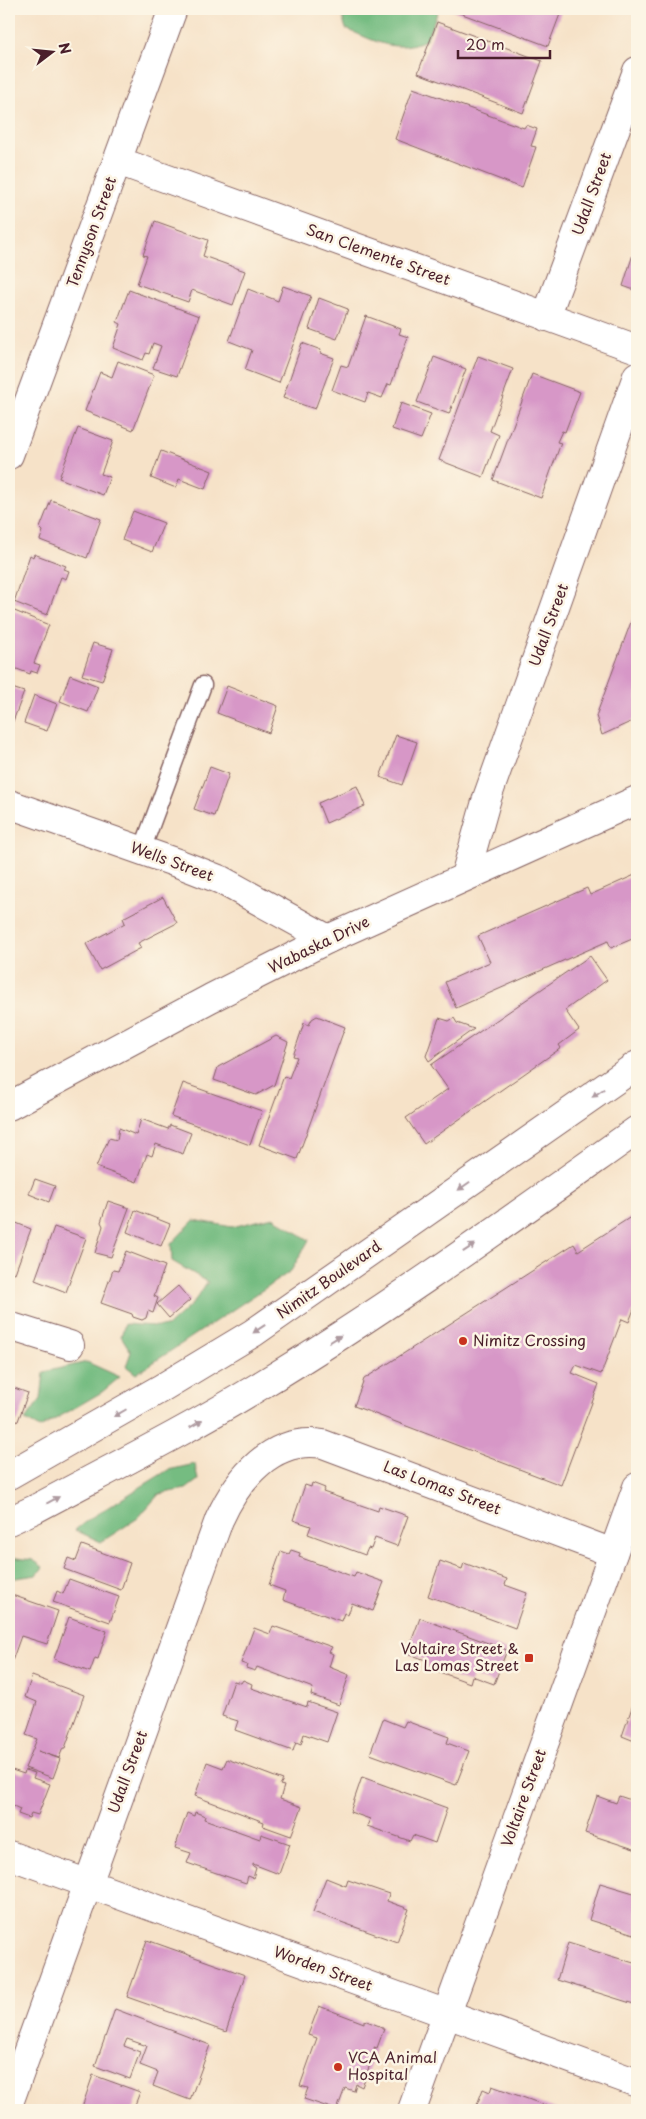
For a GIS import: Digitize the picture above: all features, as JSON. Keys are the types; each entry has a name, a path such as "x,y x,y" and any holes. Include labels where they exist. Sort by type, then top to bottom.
{"street":[{"name":"Tennyson Street","path":"9,455 172,9"},
{"name":"Udall Street","path":"546,316 637,71"},
{"name":"San Clemente Street","path":"118,161 637,349"},
{"name":"Udall Street","path":"465,876 487,798 637,376"},
{"name":"Wabaska Drive","path":"9,1106 211,998 328,939 637,800"},
{"name":"Wells Street","path":"9,804 142,850 221,880 328,939"},
{"name":"Nimitz Boulevard","path":"9,1475 160,1389 253,1333 637,1065"},
{"path":"9,1521 192,1426 267,1382 346,1332 637,1130"},
{"path":"9,1326 70,1345"},
{"name":"Las Lomas Street","path":"269,1454 298,1444 314,1443 335,1448 613,1553"},
{"name":"Udall Street","path":"9,2103 219,1520 228,1500 240,1482 269,1454"},
{"name":"Voltaire Street","path":"412,2110 637,1487"},
{"name":"Worden Street","path":"9,1855 637,2083"}],"lane":[{"path":"142,850 203,684"}],"green space":[{"path":"340,9 439,9 426,40 415,44 395,46 376,41 346,29"},
{"path":"273,1217 309,1240 291,1271 136,1374 126,1366 131,1352 121,1336 125,1324 167,1327 193,1303 208,1282 172,1261 171,1244 194,1220 232,1227"},
{"path":"87,1362 120,1377 102,1392 40,1428 25,1420 41,1399 44,1372"},
{"path":"195,1464 198,1480 186,1489 159,1494 138,1518 101,1542 75,1530 89,1519 168,1470"},
{"path":"9,1557 33,1560 43,1567 37,1575 9,1579"}],"building":[{"path":"449,9 562,9 548,46"},
{"path":"437,22 542,61 523,113 418,73"},
{"path":"413,88 524,128 526,125 537,129 531,146 536,147 522,188 395,139"},
{"path":"155,221 208,240 203,256 245,271 233,305 192,290 188,302 137,284 147,256 143,255"},
{"path":"634,251 637,252 637,291 623,286"},
{"path":"283,286 311,296 279,383 245,370 252,350 229,341 248,289 278,301"},
{"path":"129,290 199,316 177,376 153,368 161,346 153,343 149,354 146,353 143,360 113,348 121,324 117,322"},
{"path":"319,298 348,309 337,339 309,329"},
{"path":"366,316 401,329 399,334 408,337 391,385 388,384 382,398 368,393 365,402 332,390 341,365 348,367"},
{"path":"302,343 321,350 320,353 334,358 315,409 283,398"},
{"path":"478,356 513,369 490,431 499,435 483,477 439,460"},
{"path":"434,357 466,369 449,414 417,402"},
{"path":"118,361 154,375 133,430 85,411 100,372 112,377"},
{"path":"532,374 580,392 565,432 562,431 557,442 561,443 541,498 493,480"},
{"path":"401,403 431,414 421,439 392,429"},
{"path":"78,428 113,441 101,474 110,477 103,495 59,478"},
{"path":"161,451 212,471 205,489 179,479 176,488 151,478"},
{"path":"51,500 101,519 87,558 40,540 43,531 40,528"},
{"path":"133,511 164,523 152,552 122,540"},
{"path":"34,554 66,566 64,569 69,571 66,579 61,577 47,615 14,602 30,555 33,557"},
{"path":"637,606 637,719 602,735 596,716"},
{"path":"12,610 49,625 34,663 40,665 37,673 31,671 30,674 9,666 9,618"},
{"path":"93,643 113,649 102,681 82,675"},
{"path":"70,675 98,686 88,712 60,701"},
{"path":"227,686 278,706 269,733 217,713"},
{"path":"9,687 24,692 9,732"},
{"path":"34,695 57,704 47,731 24,723"},
{"path":"396,735 417,742 402,785 380,777"},
{"path":"210,767 229,774 214,816 194,809"},
{"path":"357,786 365,806 326,823 318,803"},
{"path":"637,874 637,937 611,948 608,941 456,1008 445,982 490,962 478,936 587,888 590,895"},
{"path":"163,897 177,923 138,943 141,948 100,970 86,944 125,923 123,918"},
{"path":"590,956 607,980 565,1010 579,1030 559,1045 561,1048 424,1144 406,1118 448,1089 431,1065"},
{"path":"317,1016 345,1027 297,1159 259,1145 284,1076 289,1078 297,1057 293,1056 304,1023 309,1025 312,1019"},
{"path":"439,1018 449,1021 454,1018 457,1023 474,1029 429,1061 426,1056"},
{"path":"276,1036 288,1042 274,1085 256,1095 214,1080 218,1067"},
{"path":"183,1083 262,1111 250,1145 171,1116"},
{"path":"141,1119 168,1129 170,1125 191,1133 183,1154 156,1144 152,1156 147,1154 137,1182 96,1167 109,1138 117,1140 119,1128 136,1135"},
{"path":"35,1179 55,1186 49,1202 29,1194"},
{"path":"108,1201 129,1208 111,1257 95,1253 103,1226 101,1222"},
{"path":"135,1210 170,1224 161,1246 127,1232"},
{"name":"Nimitz Crossing","path":"637,1213 637,1301 629,1322 622,1319 601,1374 576,1365 572,1373 599,1384 561,1485 354,1406 364,1379 574,1244 578,1251"},
{"path":"9,1220 31,1229 15,1273 9,1271"},
{"path":"54,1227 86,1238 66,1292 35,1280"},
{"path":"126,1251 165,1266 154,1296 158,1298 153,1313 148,1311 146,1318 142,1320 133,1317 132,1314 101,1303 113,1270 118,1271"},
{"path":"178,1286 190,1300 169,1318 157,1304"},
{"path":"9,1386 28,1393 18,1421 9,1427"},
{"path":"312,1483 325,1488 323,1492 378,1511 379,1506 408,1516 397,1546 375,1538 371,1549 368,1548 365,1555 308,1534 311,1526 293,1520 305,1485 311,1487"},
{"path":"82,1545 130,1563 121,1590 64,1569 68,1558 76,1561"},
{"path":"291,1550 300,1553 299,1557 354,1577 356,1572 384,1582 373,1611 352,1603 348,1615 344,1613 341,1621 283,1600 285,1591 269,1585 281,1551 289,1554"},
{"path":"440,1561 462,1569 464,1563 507,1579 505,1585 527,1593 515,1628 428,1596"},
{"path":"69,1579 119,1597 110,1622 53,1602 57,1591 63,1594"},
{"path":"9,1594 58,1611 47,1644 21,1636 12,1661 9,1660"},
{"path":"69,1617 107,1631 98,1659 95,1658 90,1672 54,1659"},
{"path":"420,1618 507,1650 494,1684 472,1676 470,1683 426,1667 428,1661 407,1653"},
{"path":"273,1626 332,1647 329,1652 333,1654 329,1667 349,1675 339,1705 311,1695 313,1688 257,1667 255,1671 246,1668 247,1665 241,1663 254,1628 270,1634"},
{"path":"32,1676 84,1695 65,1748 63,1748 59,1758 38,1751 60,1759 53,1778 25,1768 37,1739 26,1735 37,1702 25,1697"},
{"path":"243,1680 252,1684 251,1688 307,1707 308,1702 337,1712 327,1742 304,1734 301,1744 296,1742 293,1751 235,1730 238,1721 222,1716 234,1681 241,1683"},
{"path":"637,1693 637,1742 622,1736"},
{"path":"383,1719 403,1727 406,1721 449,1737 447,1743 469,1751 456,1785 370,1754"},
{"path":"227,1759 283,1780 280,1785 284,1786 280,1799 302,1807 291,1836 263,1826 264,1822 195,1796 207,1762 223,1768"},
{"path":"9,1769 24,1774 25,1770 35,1773 33,1778 50,1784 38,1815 31,1813 29,1818 18,1814 20,1809 9,1804"},
{"path":"362,1777 447,1808 435,1843 413,1835 410,1841 367,1826 370,1819 350,1812"},
{"path":"597,1796 616,1803 619,1796 637,1802 637,1850 585,1833"},
{"path":"195,1812 205,1816 204,1819 260,1839 261,1834 290,1844 279,1874 253,1864 256,1868 253,1878 248,1876 246,1883 187,1863 191,1853 175,1848 187,1813 194,1816"},
{"path":"326,1878 346,1886 348,1880 389,1894 387,1901 409,1909 397,1942 313,1912"},
{"path":"600,1883 637,1894 637,1935 589,1920"},
{"path":"147,1940 245,1975 226,2032 127,1997"},
{"path":"568,1943 637,1964 637,2005 557,1980"},
{"name":"VCA Animal Hospital","path":"319,2006 364,2023 364,2020 384,2029 377,2048 374,2047 375,2050 362,2087 356,2084 354,2091 345,2088 337,2110 304,2099 308,2088 300,2086 317,2038 308,2035"},
{"path":"115,2009 210,2045 190,2100 153,2086 158,2072 140,2065 147,2046 127,2039 124,2046 140,2052 130,2079 95,2066"},
{"path":"93,2075 140,2092 133,2110 90,2110 82,2107"},
{"path":"492,2086 558,2110 475,2110 483,2089 490,2092"}],"place":[{"name":"Nimitz Crossing","path":"463,1341"},
{"name":"Voltaire Street & Las Lomas Street","path":"529,1658"},
{"name":"VCA Animal Hospital","path":"338,2067"}]}
